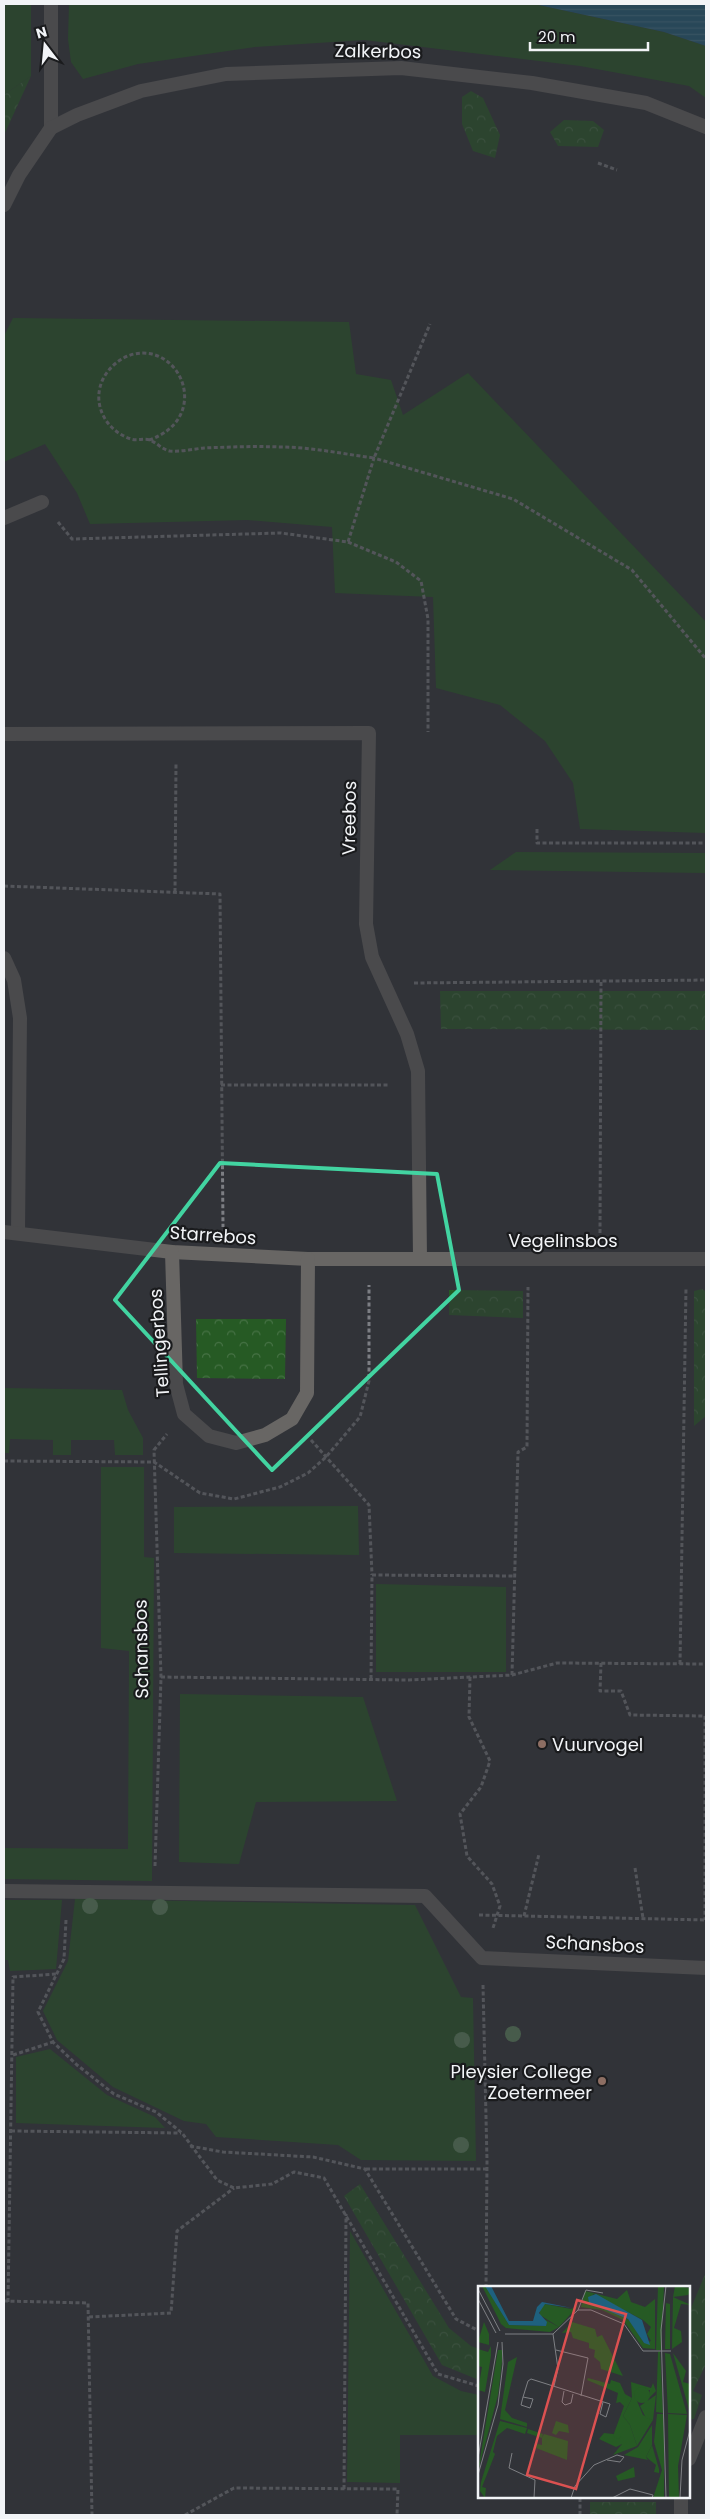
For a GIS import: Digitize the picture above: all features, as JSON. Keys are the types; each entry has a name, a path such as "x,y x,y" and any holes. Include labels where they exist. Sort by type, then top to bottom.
{"street":[{"path":"51,4 51,128"},
{"name":"Zalkerbos","path":"4,205 19,175 51,128 77,115 141,91 226,74 401,68 532,82 646,103 706,127"},
{"path":"4,518 42,502"},
{"name":"Vreebos","path":"4,734 369,733 366,924 372,957 407,1034 418,1071 420,1259"},
{"path":"4,958 14,980 20,1018 18,1232"},
{"name":"Starrebos","path":"4,1232 18,1232 172,1252 308,1259 420,1259"},
{"name":"Tellingerbos","path":"172,1252 176,1384 184,1414 209,1436 236,1443 265,1435 292,1419 307,1393 308,1259"},
{"name":"Vegelinsbos","path":"420,1259 706,1259"},
{"path":"4,1891 425,1896 482,1958"},
{"name":"Schansbos","path":"482,1958 706,1968"},
{"path":"690,2457 706,2417"},
{"path":"681,2499 681,2515"}],"path":[{"path":"598,163 617,170"},
{"path":"348,542 374,458 430,324"},
{"path":"149,440 164,435 176,424 184,408 185,390 180,376 171,365 158,357 135,354 121,359 106,372 100,386 98,397 104,419 120,434 134,440 149,440 168,451 281,447 374,458 513,499 632,570 706,660"},
{"path":"42,502 72,539 281,533 348,542 396,562 421,581 428,619 428,732"},
{"path":"175,892 176,734"},
{"path":"538,828 537,843 706,843"},
{"path":"4,886 220,894 223,1254"},
{"path":"384,983 706,980"},
{"path":"600,1259 601,981"},
{"path":"221,1085 418,1085"},
{"path":"512,1675 518,1452 527,1447 528,1259"},
{"path":"680,1664 687,1259"},
{"name":"Schansbos","path":"155,1894 161,1677 154,1450 184,1414"},
{"path":"292,1419 369,1505 372,1575 371,1679"},
{"path":"4,1461 154,1462"},
{"path":"372,1575 515,1576"},
{"path":"161,1677 371,1679 470,1677 512,1675 557,1663 706,1664"},
{"path":"441,1914 706,1920 705,1716 630,1715 620,1691 600,1691 601,1663"},
{"path":"470,1677 469,1717 490,1761 481,1787 460,1814 467,1856 492,1884 500,1906 482,1958 487,2169 486,2286"},
{"path":"524,1916 539,1854"},
{"path":"634,1868 643,1918"},
{"path":"67,1892 64,1959 38,2012 53,2042 77,2065 114,2094 156,2112 182,2133 190,2146 218,2180 234,2188"},
{"path":"57,1974 13,1976 14,2055 6,2302 88,2303 92,2515"},
{"path":"14,2055 53,2042"},
{"path":"11,2131 182,2133"},
{"path":"190,2146 223,2152 313,2157 365,2169 487,2169"},
{"path":"365,2169 456,2319 478,2330"},
{"path":"89,2317 171,2313 177,2231 234,2188 272,2184 294,2172 324,2178 438,2374 478,2386"},
{"path":"344,2489 346,2213"},
{"path":"185,2515 234,2488 398,2489 397,2515"},
{"path":"580,2499 580,2515"}],"highlighted area":[{"path":"220,1163 437,1174 459,1290 272,1470 115,1300"}],"green space":[{"path":"4,4 31,4 31,76 4,95"},
{"path":"69,4 534,4 664,32 706,46 706,98 689,86 580,66 364,40 255,47 138,64 83,79 71,62 68,39"},
{"path":"31,76 4,135 4,95"},
{"path":"471,91 483,98 500,135 495,158 473,151 462,124 462,97"},
{"path":"564,120 593,121 604,130 598,147 558,146 550,132"},
{"path":"13,318 349,322 356,374 391,380 403,415 468,373 706,622 706,833 580,829 573,783 545,741 500,705 436,688 433,597 335,593 332,527 247,520 90,524 77,493 45,444 4,462 4,336"},
{"path":"516,852 706,853 706,873 490,870"},
{"path":"440,991 706,991 706,1030 441,1029"},
{"path":"702,1289 706,1292 706,1416 694,1426 694,1291"},
{"path":"449,1290 523,1291 523,1318 449,1315"},
{"path":"196,1319 286,1319 285,1379 197,1378"},
{"path":"4,1388 122,1390 128,1410 143,1438 143,1455 115,1455 114,1440 71,1440 71,1455 53,1455 53,1440 10,1439 9,1453 4,1453"},
{"path":"101,1467 144,1467 144,1557 154,1558 152,1881 4,1879 4,1848 128,1849 129,1651 101,1648"},
{"path":"358,1506 359,1555 174,1553 174,1507"},
{"path":"376,1584 506,1587 506,1672 376,1672"},
{"path":"180,1694 363,1697 397,1801 256,1802 239,1864 179,1862"},
{"path":"75,1899 415,1905 461,1997 473,1998 476,2161 361,2160 338,2145 216,2137 206,2124 184,2121 113,2087 57,2040 43,2011 68,1961"},
{"path":"4,1900 62,1900 56,1969 10,1971 8,1960 4,1960"},
{"path":"50,2049 107,2095 155,2117 165,2128 16,2123 16,2057"},
{"path":"360,2184 449,2328 471,2346 478,2349 478,2380 442,2365 344,2196"},
{"path":"350,2231 433,2376 461,2391 478,2395 478,2435 400,2435 400,2483 347,2482"},
{"path":"706,2272 706,2364 693,2391 702,2395 694,2419 690,2419 690,2311"},
{"path":"590,2502 656,2502 656,2515 590,2515"}],"water":[{"path":"534,4 706,4 706,46 664,32"}],"place":[{"name":"Vuurvogel","path":"542,1744"},
{"name":"Pleysier College Zoetermeer","path":"602,2081"}]}
